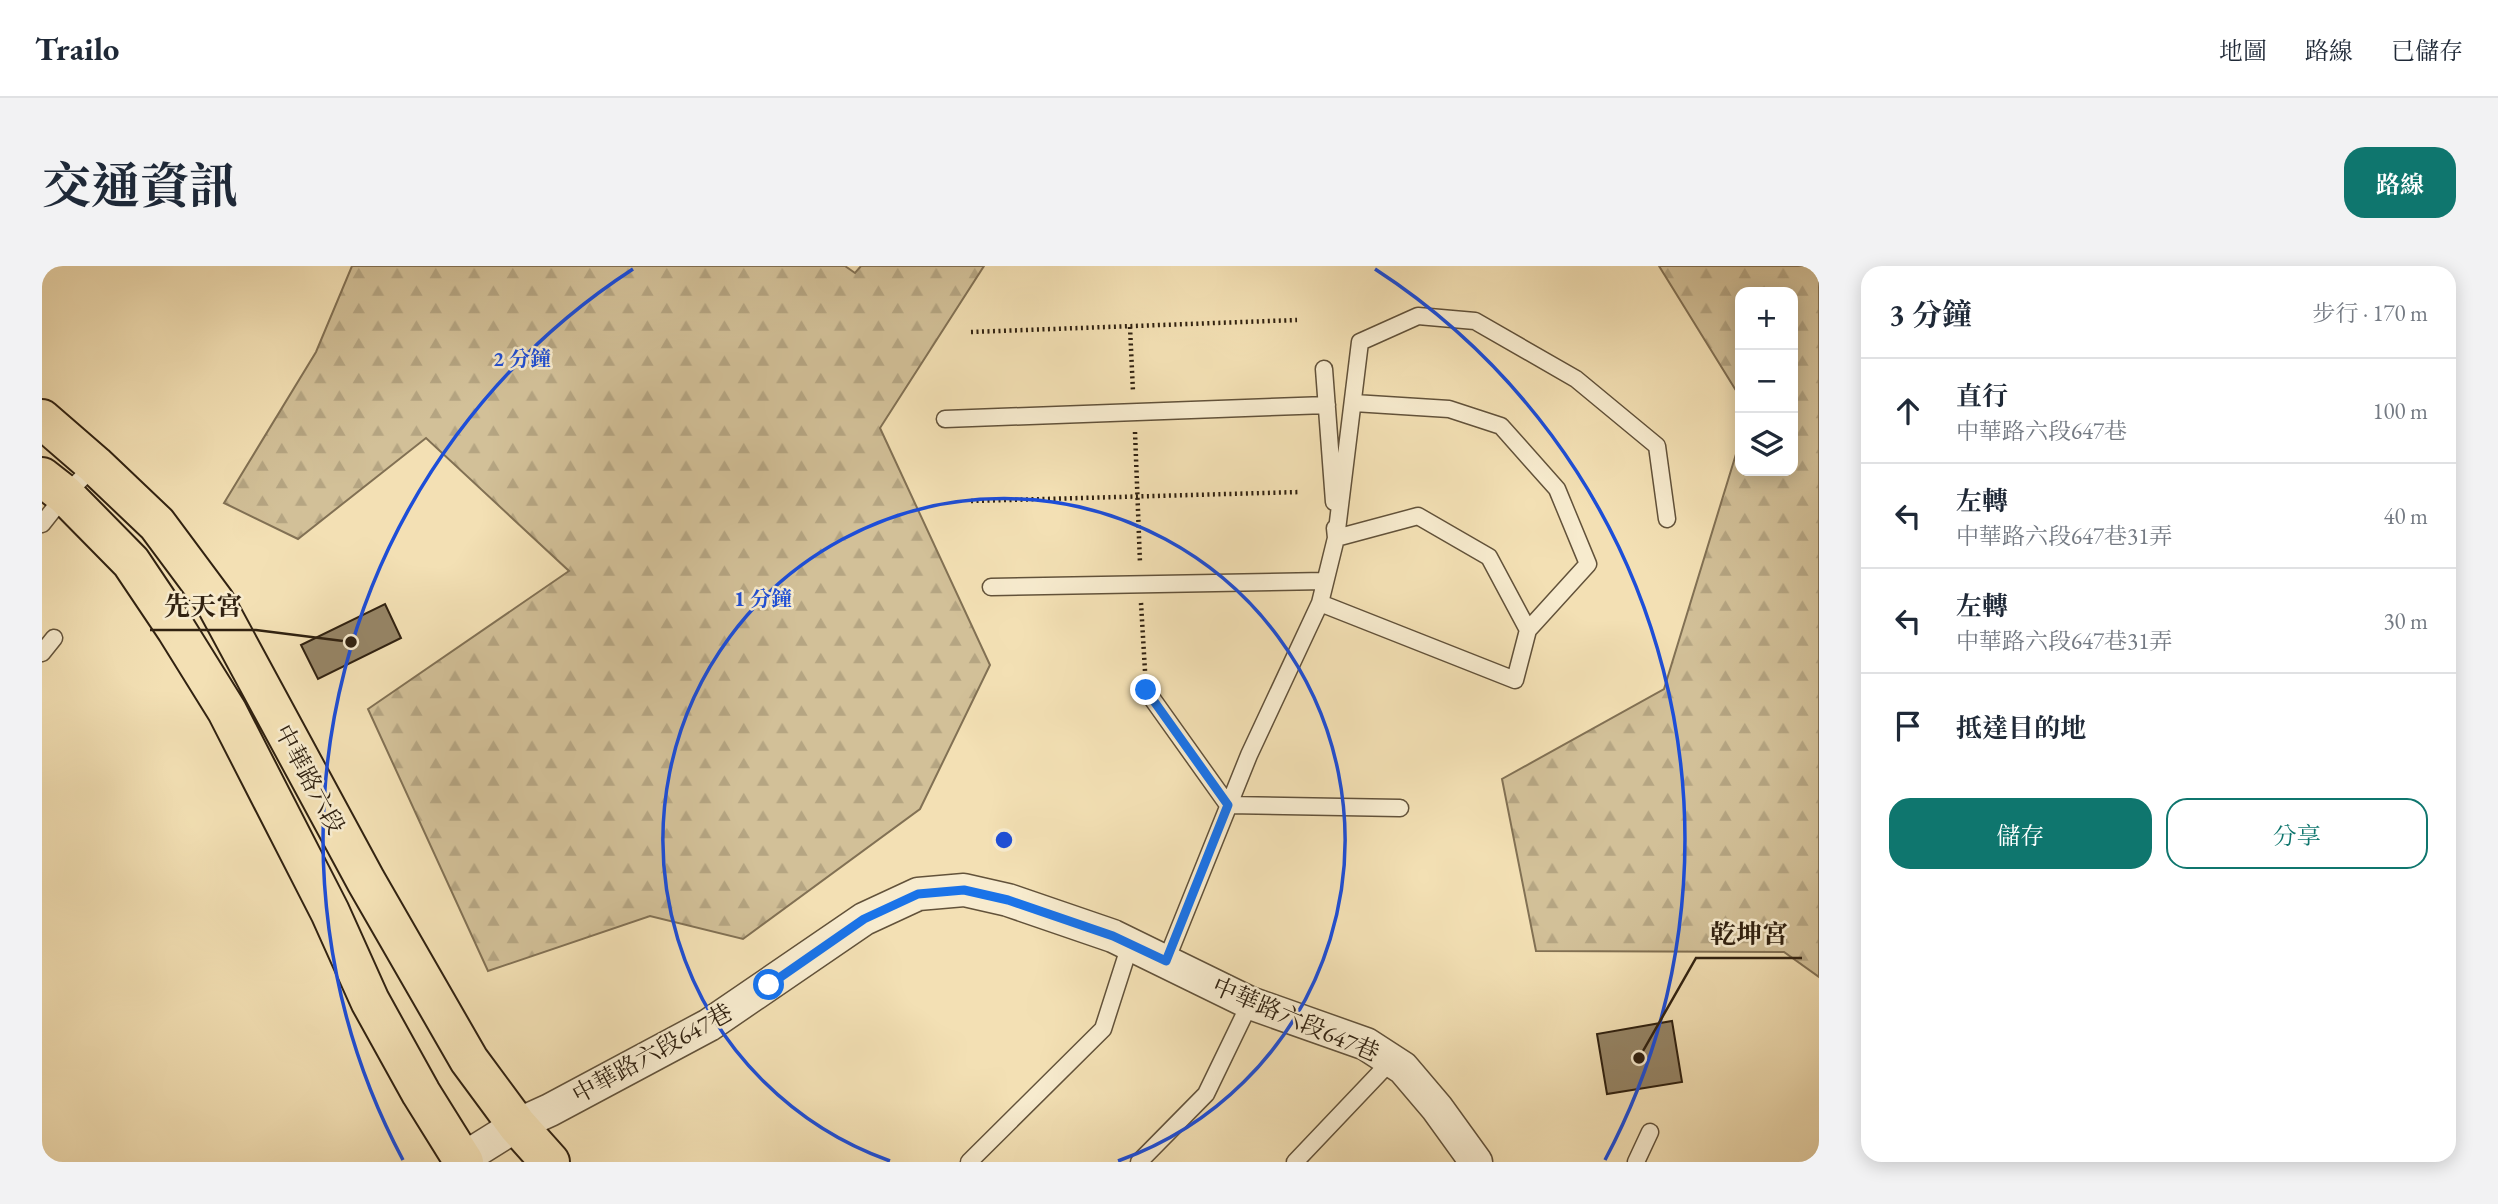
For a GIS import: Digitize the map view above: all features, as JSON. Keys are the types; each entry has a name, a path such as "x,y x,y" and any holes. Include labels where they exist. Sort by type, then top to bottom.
{"main road":[{"name":"中華路六段","path":"42,419 96,465 157,524 215,602 366,881 469,1060 517,1125 550,1162"},
{"name":"中華路六段","path":"50,499 131,562 176,629 227,712 330,912 370,1001 462,1161"}],"street":[{"name":"中華路六段647巷","path":"462,1161 517,1125 709,1025 864,919 918,894 964,890 1008,900 1134,945 1250,1003 1366,1044 1402,1068 1437,1108 1476,1162"}],"lane":[{"path":"1166,961 1249,755 1320,603 1336,538 1360,342 1418,316 1475,321 1576,379 1657,446 1667,520"},
{"path":"1324,369 1336,538"},
{"path":"1320,603 1514,680 1528,630 1588,564 1557,489 1501,426 1450,409 1354,403"},
{"path":"945,419 1327,405"},
{"path":"50,499 96,465"},
{"path":"1336,538 1418,516 1489,557 1528,630"},
{"path":"991,587 1325,581"},
{"path":"42,653 54,638"},
{"path":"1146,690 1228,805"},
{"path":"1228,805 1399,808"},
{"path":"969,1162 1103,1029 1128,951 1134,945"},
{"path":"1139,1162 1206,1094 1250,1003"},
{"path":"1295,1162 1391,1060"},
{"path":"1636,1162 1650,1132"}],"path":[{"path":"971,332 1297,320"},
{"path":"1130,327 1146,690"},
{"path":"971,501 1300,492"}],"green space":[{"path":"352,266 845,266 855,273 861,266 984,266 880,428 990,665 920,809 743,939 650,916 488,971 368,709 569,571 426,438 298,539 224,503 316,352"},
{"path":"1659,266 1819,266 1819,977 1784,952 1536,951 1502,779 1664,689 1735,457 1735,476 1798,476 1798,287 1735,287 1735,389"}],"building":[{"path":"385,604 401,638 318,679 301,645"},
{"path":"1672,1021 1682,1082 1607,1094 1597,1034"}],"place":[{"name":"先天宮","path":"351,642"},
{"name":"乾坤宮","path":"1639,1058"}],"route":[{"path":"769,985 864,919 918,894 964,890 1008,900 1113,936 1166,961 1228,805 1146,690"}]}
